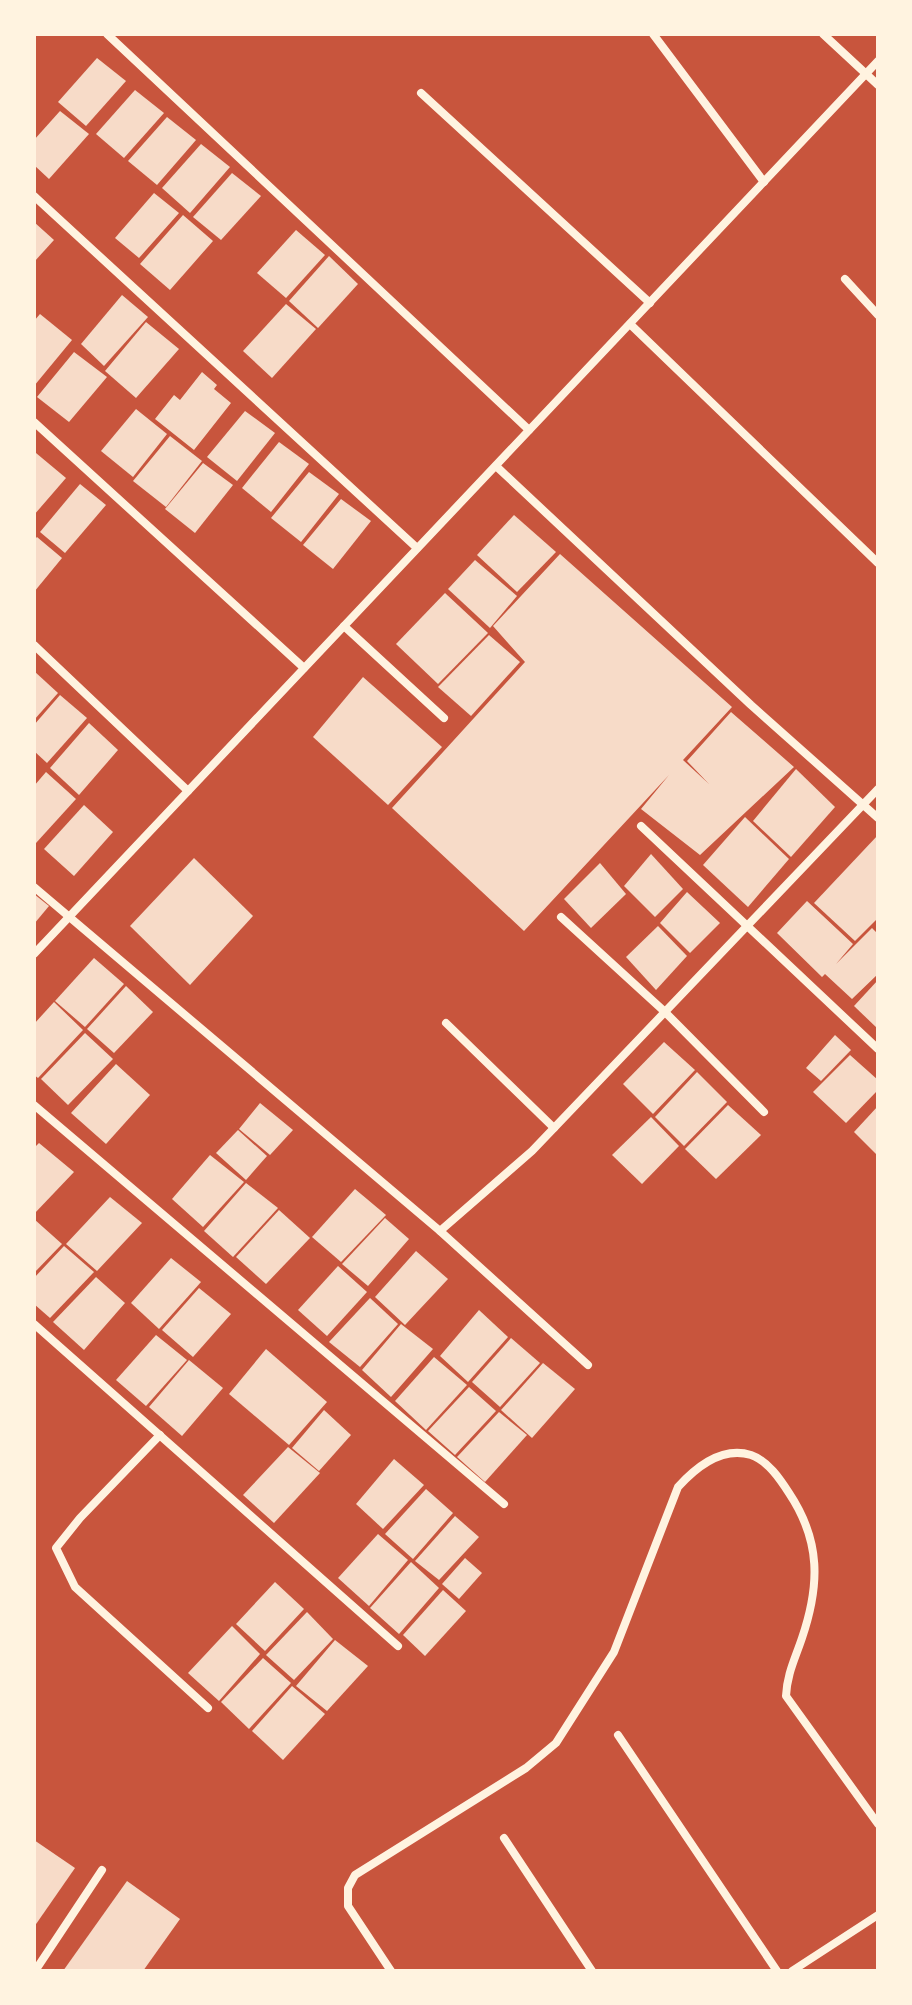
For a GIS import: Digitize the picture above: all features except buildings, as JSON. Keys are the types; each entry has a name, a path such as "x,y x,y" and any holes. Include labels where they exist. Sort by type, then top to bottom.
{"street":[{"path":"107,34 529,430"},
{"path":"653,34 764,182"},
{"path":"823,34 878,85"},
{"path":"34,954 878,61"},
{"path":"421,93 650,303"},
{"path":"34,196 417,548"},
{"path":"845,279 878,315"},
{"path":"630,324 878,563"},
{"path":"34,422 304,668"},
{"path":"496,466 751,705 878,818"},
{"path":"344,626 444,718"},
{"path":"34,645 188,791"},
{"path":"440,1231 554,1128 878,789"},
{"path":"641,826 749,924 878,1049"},
{"path":"34,887 440,1231 588,1365"},
{"path":"561,917 665,1012 764,1112"},
{"path":"446,1023 554,1128"},
{"path":"34,1105 504,1504"},
{"path":"34,1324 398,1646"},
{"path":"160,1435 80,1518 56,1548 75,1587 208,1708"},
{"path":"391,1971 348,1906 348,1888 355,1875 526,1768 556,1743 614,1652 678,1487 694,1470 719,1456 738,1451 760,1458 781,1480 812,1537 814,1598 787,1673 786,1696 878,1824"},
{"path":"618,1735 777,1971"},
{"path":"504,1838 592,1971"},
{"path":"35,1971 102,1870"},
{"path":"792,1971 878,1915"}]}
